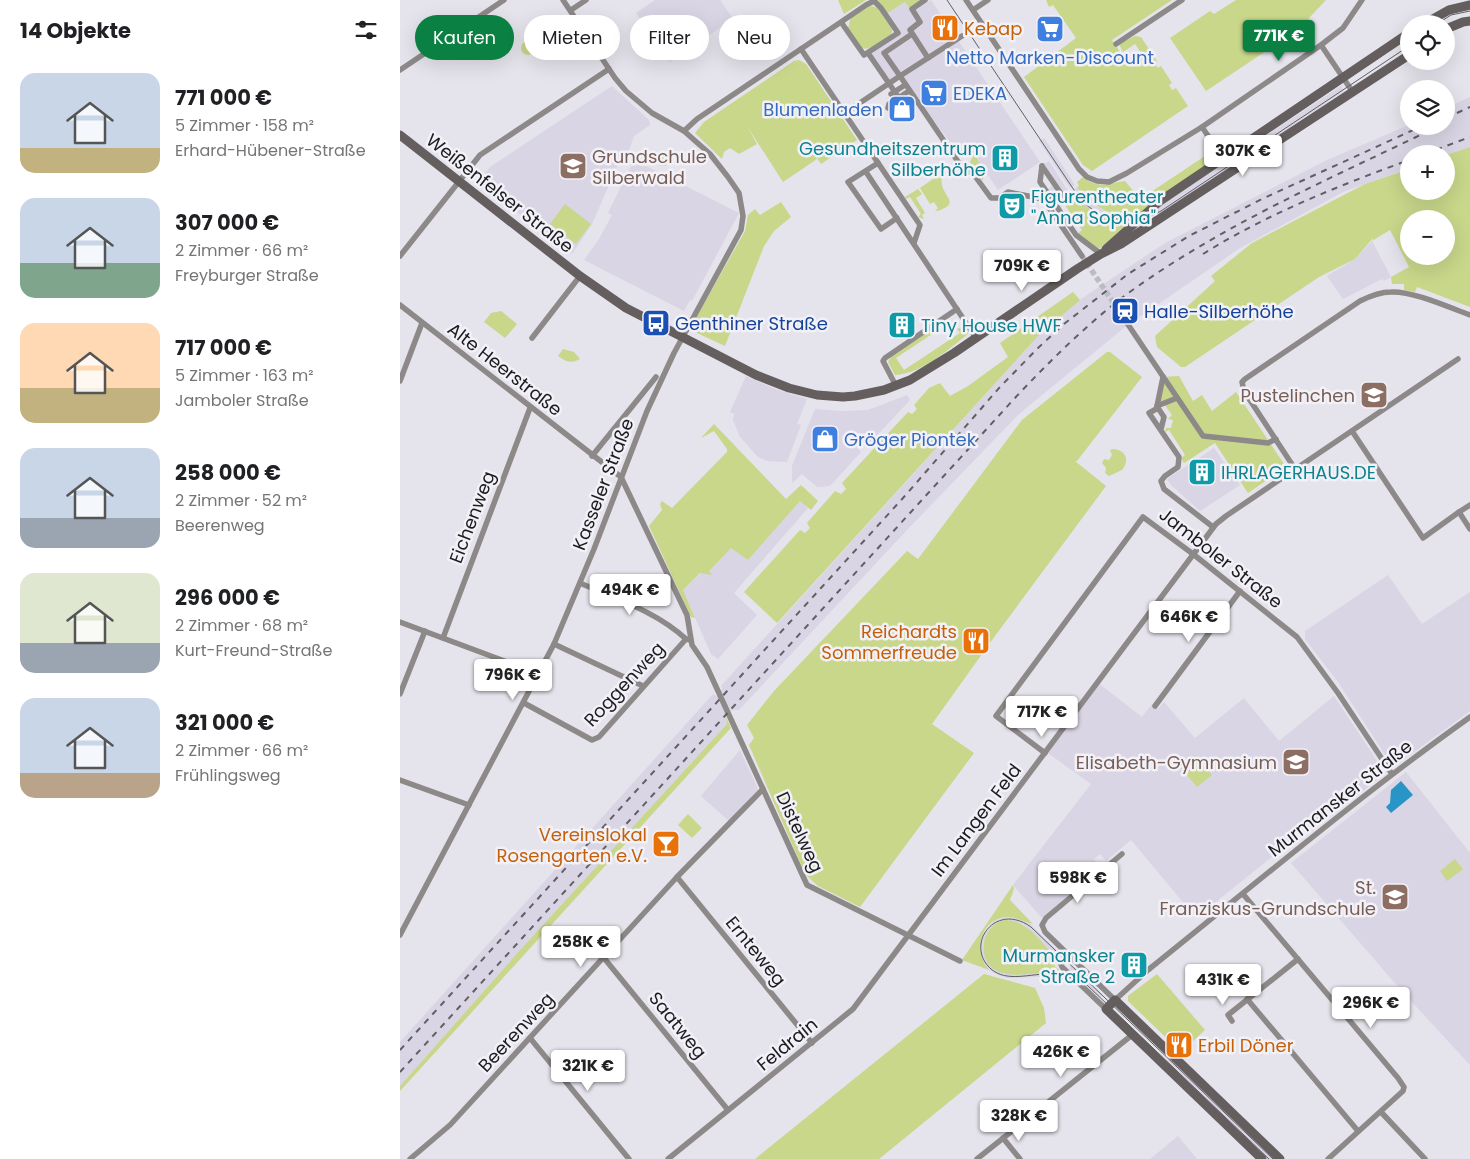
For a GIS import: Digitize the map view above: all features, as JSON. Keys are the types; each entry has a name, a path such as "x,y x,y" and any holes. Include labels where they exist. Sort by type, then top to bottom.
{"street":[{"path":"400,70 504,0"},
{"path":"563,0 626,91 652,113 684,131 710,154 739,194 743,216 740,230 684,337"},
{"path":"570,10 586,0"},
{"path":"925,0 912,9 920,22 910,30 928,58"},
{"path":"966,0 1079,169 1087,177 1097,181 1108,182 1120,177 1202,127 1321,46 1343,28 1362,0"},
{"path":"973,10 988,0"},
{"path":"1116,44 1182,0"},
{"path":"1459,6 1466,0"},
{"path":"684,131 697,119 866,5 874,1 898,32 864,55 841,22"},
{"path":"1439,15 1459,6 1470,4"},
{"path":"1455,25 1470,21"},
{"path":"912,34 884,53 965,172 972,172 991,198 1000,198 1008,192 1044,198 1059,210 1076,236 1101,254"},
{"path":"844,113 962,36"},
{"path":"1101,254 1157,203 1400,40"},
{"path":"1321,46 1352,91"},
{"path":"801,49 920,225 914,243"},
{"path":"868,53 893,93 899,98"},
{"path":"1101,254 1122,244 1400,61"},
{"path":"400,256 480,155 609,69"},
{"path":"893,93 905,85"},
{"path":"888,108 889,104 909,90"},
{"path":"1202,127 1223,158"},
{"name":"Weißenfelser Straße","path":"400,135 580,276 626,308 756,375 806,393 831,397 855,396 896,386 931,368 1101,254"},
{"path":"878,163 848,182 881,229 897,218"},
{"path":"1050,203 1062,195 1042,166 1040,182 1050,203 1071,243 1082,256"},
{"path":"866,172 976,338"},
{"name":"Weißenfelser Straße","path":"532,338 580,276"},
{"path":"1296,469 1244,391 1242,382 1250,374 1360,300 1376,294 1390,292 1405,293 1470,315"},
{"name":"Alte Heerstraße","path":"400,305 621,477 687,615 688,640"},
{"path":"896,386 883,361 885,358 957,309"},
{"path":"400,381 422,323"},
{"path":"1127,323 1203,436 1268,443 1276,439"},
{"name":"Kasseler Straße","path":"400,935 554,644 580,583 647,411 674,353 684,337"},
{"name":"Im Langen Feld","path":"908,936 1213,527 1226,516 1458,359"},
{"path":"1162,376 1157,406 1177,398"},
{"path":"592,456 656,377"},
{"name":"Eichenweg","path":"443,638 530,408"},
{"path":"1161,430 1179,457 1178,467 1161,481 1164,489 1213,527"},
{"path":"1352,431 1423,538 1470,505"},
{"path":"1459,512 1470,529"},
{"name":"Jamboler Straße","path":"1044,752 996,716 1143,517 1193,554 1297,637 1338,693 1392,774"},
{"path":"580,583 645,611 666,623 688,640"},
{"path":"1155,706 1240,591"},
{"path":"400,622 538,674"},
{"path":"400,694 425,631"},
{"name":"Roggenweg","path":"524,703 592,740 599,736 688,640"},
{"name":"Distelweg","path":"688,640 707,666 807,885 960,961"},
{"path":"554,644 644,686"},
{"name":"Murmansker Straße","path":"1115,1000 1142,976 1392,774 1470,717"},
{"path":"400,780 469,805"},
{"name":"Beerenweg","path":"410,1159 450,1125 677,877 763,789"},
{"path":"1122,854 1046,918 1042,928 1280,1159"},
{"name":"Ernteweg","path":"677,877 812,1043"},
{"path":"1243,894 1404,1087 1403,1091 1381,1112 1328,1159"},
{"name":"Feldrain","path":"668,1159 853,1009 908,936"},
{"path":"1069,956 1061,964 1062,967 1262,1159"},
{"name":"Saatweg","path":"604,958 728,1110"},
{"path":"1232,1021 1228,1015 1298,959"},
{"path":"1247,999 1358,1131"},
{"path":"1106,1009 1115,1000"},
{"path":"977,1159 1142,1026"},
{"path":"530,1038 629,1159"},
{"path":"1381,1112 1425,1159"},
{"path":"1003,1138 1020,1159"}],"shaded area":[{"path":"655,0 720,0 730,15 719,15 719,29 709,35 709,15 637,15 636,13"},
{"path":"931,0 1040,162 998,190 972,151 962,158 935,122 932,124 900,77 889,84 868,53 898,33 886,14 905,2 912,12"},
{"path":"612,86 649,120 650,125 634,136 629,150 623,154 592,224 572,254 478,183 490,167"},
{"path":"1341,86 1344,91 1165,210 1145,220 1163,204"},
{"path":"1470,97 1470,147 1455,152 1455,145 1400,145 1400,171 1343,192 1240,248 1125,327 1019,414 907,530 739,710 732,710 726,717 727,724 521,949 400,1086 400,1042 713,694 716,696 722,689 721,686 1040,334 1078,301 1165,243 1327,160 1400,129 1400,135 1455,135 1455,104"},
{"path":"1044,138 1075,185 1070,188 1039,141"},
{"path":"1049,161 1072,197 1060,208 1048,189 1057,183 1044,164"},
{"path":"633,162 643,167 644,165 739,213 692,301 690,300 684,311 584,260 599,239 612,215 608,213"},
{"path":"1077,187 1086,199 1106,211 1131,215 1140,214 1130,223 1101,217 1080,202 1072,191"},
{"path":"1372,241 1391,277 1384,281 1382,279 1343,299 1327,276 1355,259"},
{"path":"746,376 775,389 807,399 797,424 801,425 787,462 768,461 758,457 740,437 733,420 734,414 730,412"},
{"path":"907,395 910,400 867,446 862,442 857,447 861,452 830,486 817,487 802,474 792,483 792,466 815,409 868,410"},
{"name":"IHRLAGERHAUS.DE","path":"1214,448 1240,485 1200,511 1171,485 1167,479"},
{"path":"801,501 808,508 734,593 757,615 718,659 711,654 683,590 731,548"},
{"path":"1388,575 1422,624 1470,592 1470,711 1396,765 1389,761 1338,682 1305,639 1305,631"},
{"path":"1097,682 1142,717 1152,704 1158,709 1164,702 1195,738 1244,698 1279,741 1334,696 1372,753 1382,770 1382,776 1355,797 1346,797 1196,918 1131,840 1106,861 1100,854 1094,859 1101,868 1042,918 1013,885 1091,784 1045,751"},
{"path":"740,750 758,789 729,821 701,796"},
{"name":"St. Franziskus-Grundschule","path":"1406,772 1470,853 1470,1065 1400,989 1291,863"},
{"path":"1006,917 1021,919 1030,924 1062,955 1058,959 1023,924 1009,920 993,925 983,944 984,953 1003,974 1053,972 1059,973 1059,976 1008,978 989,970 981,956 980,945 982,935 994,921"},
{"path":"1072,965 1103,995 1100,998 1076,978 1069,969"},
{"path":"1170,1058 1275,1159 1267,1159 1166,1062"},
{"path":"1178,1136 1197,1159 1150,1159"}],"green space":[{"path":"838,0 866,0 844,14"},
{"path":"876,0 929,0 912,12 905,2 886,14"},
{"path":"1046,0 1172,0 1112,40 1128,64 1142,54 1135,44 1123,52 1119,44 1135,36 1141,37 1157,61 1154,63 1158,68 1161,66 1172,83 1169,85 1172,90 1176,88 1188,106 1092,171 1083,165 1024,77 1076,38 1053,5 1049,7"},
{"path":"1236,0 1326,0 1305,25 1206,91 1170,38 1210,11 1214,14"},
{"path":"872,6 879,9 892,29 892,33 874,47 866,49 862,48 848,28 851,17"},
{"path":"524,42 524,54 521,51"},
{"path":"799,60 806,64 857,140 821,164 804,138 817,159 783,182 747,126 757,144 739,154 730,148 724,152 722,159 695,133 704,122 794,61"},
{"path":"1470,147 1470,307 1417,287 1415,292 1404,290 1404,284 1392,284 1391,277 1409,267 1408,265 1455,265 1455,210 1400,210 1400,249 1390,230 1372,241 1374,237 1355,259 1319,277 1185,367 1181,367 1157,347 1155,336 1215,281 1211,276 1252,243 1365,184 1400,172 1400,200 1455,200 1455,152"},
{"path":"1211,148 1215,152 1213,160 1140,214 1121,215 1106,211 1086,199 1077,187 1079,186 1077,182 1083,177 1099,185 1125,181 1135,193 1141,192 1145,196 1208,154 1205,150"},
{"path":"660,152 666,152 670,159 666,166 660,166 656,162 656,156"},
{"path":"974,154 986,173 982,176 984,178 982,180 970,162"},
{"path":"939,175 942,176 943,189 950,203 948,206 935,211 938,208 934,202 930,204 920,188"},
{"path":"918,189 922,194 916,198 925,213 922,215 924,219 918,217 921,214 910,197 906,199 905,197"},
{"path":"1072,191 1097,214 1112,220 1130,223 1099,249 1077,234 1082,230 1065,205 1072,197 1070,193"},
{"path":"781,202 791,217 774,231 764,246 725,346 697,333 693,323 745,231 748,215 755,209 760,215"},
{"path":"565,204 591,224 576,244 550,224"},
{"path":"1073,292 1080,300 1040,334 777,623 744,592 800,530 805,533 810,528 807,523 835,491 841,494 846,489 842,483 908,412 912,414 917,409 914,405 929,388 940,383 950,396 968,386 1008,357 1000,343"},
{"path":"501,311 517,324 505,338 484,322 491,313"},
{"path":"964,326 968,334 943,354 925,366 895,375 888,362 891,357 935,327 938,330 896,358 904,370 960,333 957,329"},
{"path":"563,349 574,352 580,359 571,362 564,360 558,356"},
{"path":"1107,352 1110,352 1142,377 1077,461 1075,461 1106,486 932,724 974,753 860,907 818,886 805,874 749,745 754,738 747,725 774,691 907,551 918,559 1022,420"},
{"path":"1179,376 1193,401 1202,395 1212,411 1236,392 1286,467 1248,493 1215,443 1184,463 1181,458 1185,455 1169,430 1165,432 1166,428 1171,428 1173,420 1168,419 1172,415 1164,404 1160,406 1163,377"},
{"path":"714,424 786,499 801,485 818,501 811,510 800,501 748,560 731,548 709,571 712,575 700,573 683,590 695,618 691,617 649,526 662,510 660,504 662,501 672,508 727,452 727,449 714,431 701,438"},
{"path":"1113,449 1124,453 1126,463 1122,470 1109,476 1105,473 1106,468 1102,463 1104,459 1109,460 1112,455 1110,450"},
{"path":"726,717 731,728 400,1091 400,1086 521,949 727,724"},
{"path":"1195,755 1212,775 1197,787 1180,767"},
{"path":"688,814 702,828 692,838 678,825"},
{"path":"1455,859 1463,869 1447,881 1440,871"},
{"path":"1013,885 1014,889 1010,900 1033,924 1006,917 997,919 990,924 985,930 981,946 984,963 989,970 962,960"},
{"path":"1004,920 1019,923 1032,931 1053,954 1050,957 1056,962 1054,965 1059,970 1059,973 1007,974 990,966 984,952 985,938 992,926"},
{"path":"984,974 1035,988 1044,1008 1046,1023 879,1159 755,1159"},
{"path":"1157,974 1205,1030 1181,1052 1128,1001 1128,996"}],"water":[{"path":"1401,781 1413,795 1391,813 1386,807 1390,803 1391,790"}],"tunnel":[{"path":"1082,256 1127,323"}],"tram line":[{"path":"947,0 1080,199 1098,213 1119,219 1140,219 1161,211 1400,52"},
{"path":"1451,15 1470,11"},
{"path":"1269,1159 1087,985 1074,978 1061,975 1004,976 991,969 983,959 981,949 982,938 987,929 995,923 1006,919 1018,920 1031,927 1273,1159"}],"railway":[{"path":"1455,114 1470,107"},
{"path":"400,1050 903,498 1000,387 1064,324 1128,274 1189,236 1262,199 1402,135"},
{"path":"400,1072 1014,399 1078,335 1119,300 1195,249 1274,205 1420,135"},
{"path":"1449,145 1470,137"},
{"path":"1203,254 1252,226 1303,202 1400,163"}],"place":[{"name":"Kebap","path":"945,28"},
{"name":"Netto Marken-Discount","path":"1050,29"},
{"name":"EDEKA","path":"934,93"},
{"name":"Blumenladen","path":"902,109"},
{"name":"Gesundheitszentrum Silberhöhe","path":"1005,158"},
{"name":"Grundschule Silberwald","path":"573,166"},
{"name":"Figurentheater \"Anna Sophia\"","path":"1012,206"},
{"name":"Halle-Silberhöhe","path":"1125,311"},
{"name":"Genthiner Straße","path":"656,323"},
{"name":"Tiny House HWF","path":"902,325"},
{"name":"Pustelinchen","path":"1374,395"},
{"name":"Gröger Piontek","path":"825,439"},
{"name":"IHRLAGERHAUS.DE","path":"1202,472"},
{"name":"Reichardts Sommerfreude","path":"976,641"},
{"name":"Elisabeth-Gymnasium","path":"1296,762"},
{"name":"Vereinslokal Rosengarten e.V.","path":"666,844"},
{"name":"St. Franziskus-Grundschule","path":"1395,897"},
{"name":"Murmansker Straße 2","path":"1134,965"},
{"name":"Erbil Döner","path":"1179,1045"}]}
